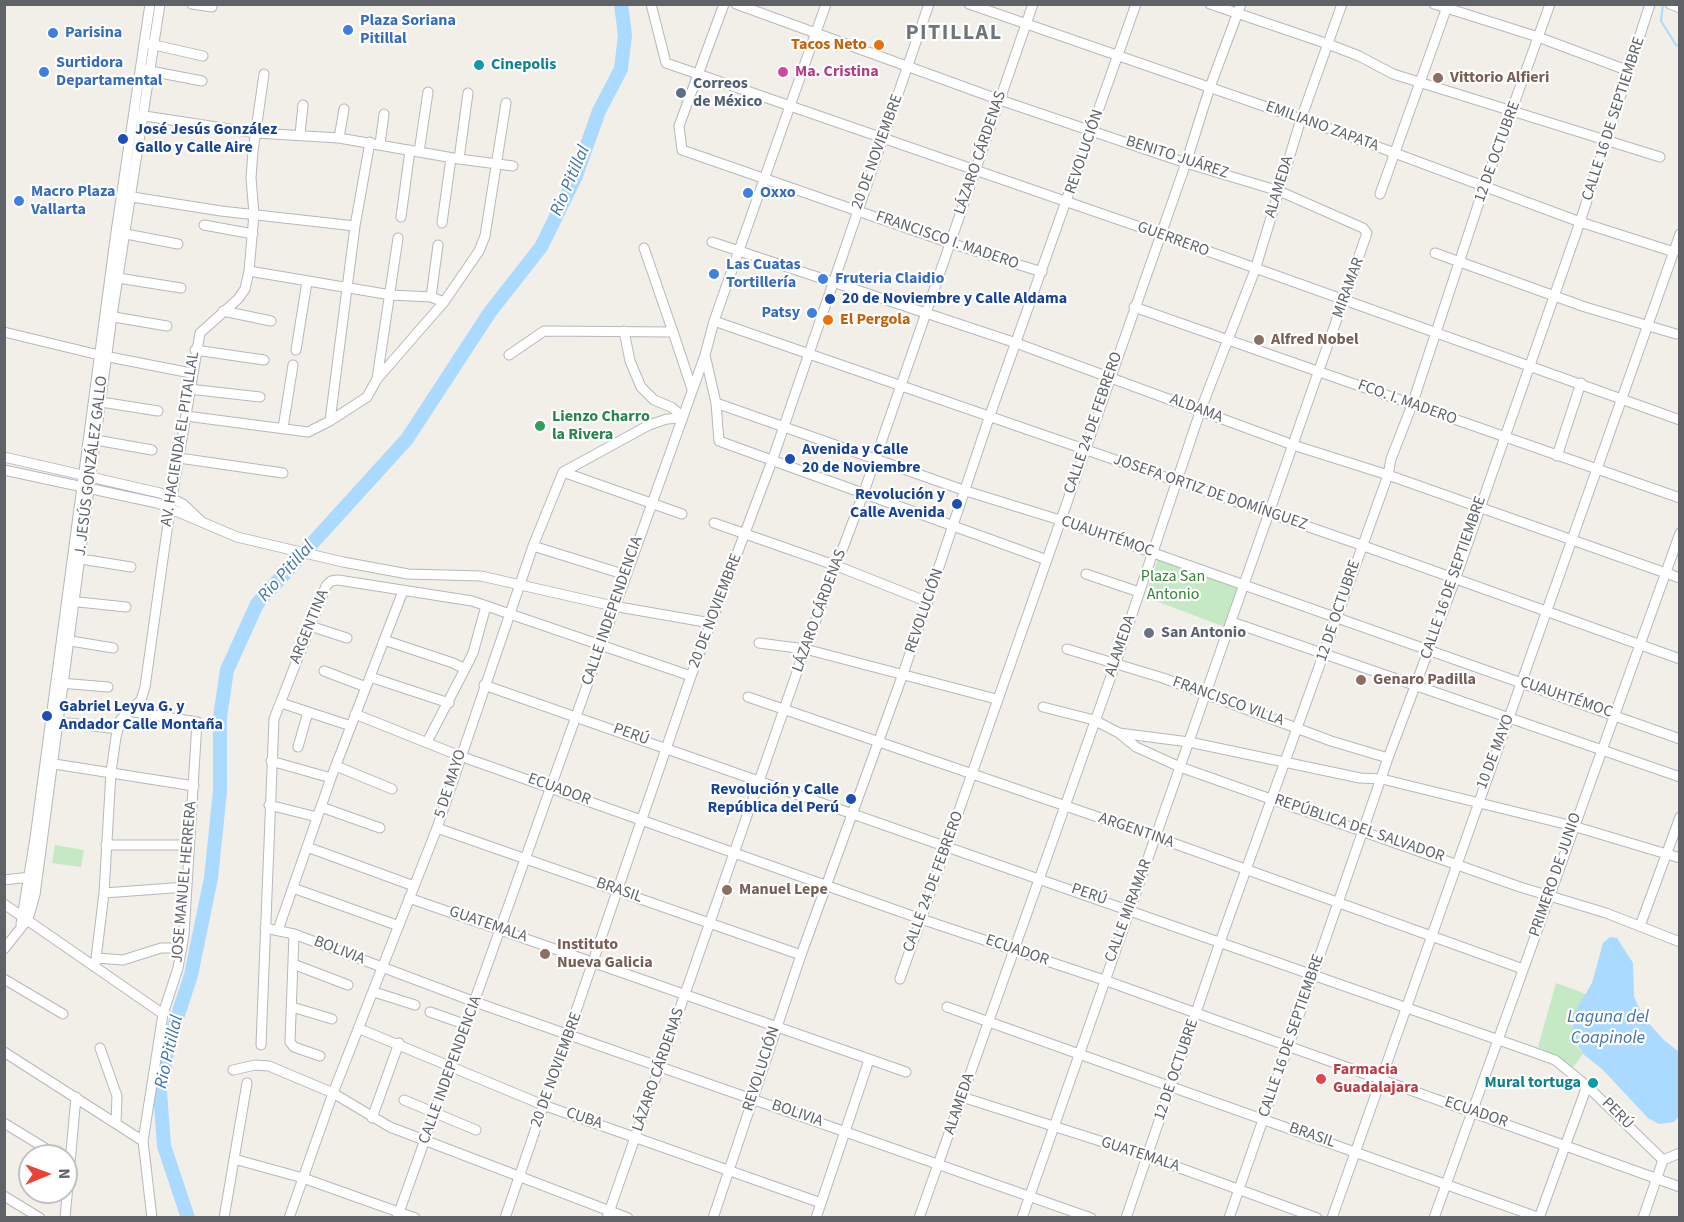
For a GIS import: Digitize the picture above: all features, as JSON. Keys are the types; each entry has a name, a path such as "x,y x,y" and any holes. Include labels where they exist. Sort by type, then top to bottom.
{"street":[{"name":"J. JESÚS GONZÁLEZ GALLO","path":"149,44 150,4"},
{"name":"J. JESÚS GONZÁLEZ GALLO","path":"4,949 35,895 54,721 96,401 126,196 143,116 145,70 149,44 160,4"},
{"path":"192,4 212,7"},
{"name":"GUERRERO","path":"651,4 666,63 1160,234 1255,270 1581,383 1680,420"},
{"path":"699,73 724,4"},
{"name":"BENITO JUÁREZ","path":"736,4 1000,100 1186,163 1279,191"},
{"name":"CALLE INDEPENDENCIA","path":"399,1215 577,716 613,606 705,355 714,321 826,4"},
{"name":"20 DE NOVIEMBRE","path":"505,1218 595,963 691,676 772,460 831,282 884,138 929,4"},
{"name":"EMILIANO ZAPATA","path":"969,4 1301,119 1580,222 1674,252"},
{"name":"LÁZARO CÁRDENAS","path":"608,1214 806,649 864,492 924,312 1033,4"},
{"name":"REVOLUCIÓN","path":"713,1218 776,1026 903,674 990,415 1094,130 1136,4"},
{"path":"1210,4 1240,9 1359,56 1393,74 1609,139 1660,157"},
{"name":"ALAMEDA","path":"919,1218 1063,806 1115,665 1201,409 1255,270 1301,119 1342,4"},
{"path":"1434,4 1538,37 1629,71"},
{"name":"12 DE OCTUBRE","path":"1126,1218 1245,871 1388,475 1391,459 1412,405 1484,187 1550,4"},
{"name":"CALLE 16 DE SEPTIEMBRE","path":"1229,1218 1388,758 1455,580 1503,437 1609,139 1650,4"},
{"path":"1670,4 1680,8"},
{"path":"1380,194 1447,7"},
{"name":"CALLE 24 DE FEBRERO","path":"900,979 996,699 1186,163 1210,87 1240,9"},
{"path":"149,44 203,56"},
{"name":"J. JESÚS GONZÁLEZ GALLO","path":"126,196 133,114 145,70"},
{"path":"145,70 202,81"},
{"name":"FRANCISCO I. MADERO","path":"699,73 679,126 682,150 1042,273"},
{"name":"AV. HACIENDA EL PITALLAL","path":"96,962 104,893 111,772 118,729 128,711 141,700 145,687 195,350 200,333 238,299 244,289 249,271 254,214 250,178 264,74"},
{"path":"401,217 428,92"},
{"path":"442,223 468,93"},
{"path":"186,416 308,432 367,397 377,379 444,302 479,251 485,236 506,103"},
{"path":"300,134 303,105"},
{"path":"339,138 344,109"},
{"path":"133,114 256,133 300,134 370,142 455,159 513,166"},
{"path":"380,144 384,114"},
{"path":"330,421 355,226 370,142"},
{"name":"MIRAMAR","path":"1279,191 1365,230 1367,240 1285,470"},
{"path":"126,196 355,226"},
{"path":"204,225 253,234"},
{"path":"120,233 178,244"},
{"name":"10 DE MAYO","path":"1332,1218 1407,1009 1477,801 1510,718 1594,469 1680,234"},
{"path":"377,379 398,238"},
{"name":"ALDAMA","path":"712,242 1016,343 1201,409 1293,445 1388,475 1680,578"},
{"path":"431,297 438,245"},
{"path":"644,248 692,389"},
{"path":"1435,253 1554,296 1676,334"},
{"path":"249,271 348,289 391,295 431,297 444,302"},
{"path":"114,277 181,288"},
{"path":"296,350 307,282"},
{"name":"FCO. I. MADERO","path":"1134,307 1680,498"},
{"path":"223,311 271,321"},
{"path":"108,316 167,326"},
{"name":"JOSEFA ORTIZ DE DOMÍNGUEZ","path":"714,321 808,352 899,386 990,415 1680,659"},
{"path":"510,355 544,331 673,332"},
{"path":"624,331 630,361 641,387 654,400 671,407 681,417"},
{"path":"4,332 103,356 191,373"},
{"path":"195,350 264,360"},
{"path":"705,355 716,403 719,441 1047,560"},
{"path":"283,429 293,365"},
{"path":"1557,456 1581,383"},
{"path":"189,389 260,397"},
{"name":"J. JESÚS GONZÁLEZ GALLO","path":"87,475 96,440 96,401"},
{"path":"96,401 158,411"},
{"name":"CUAUHTÉMOC","path":"716,403 966,491 1060,520 1680,739"},
{"path":"563,472 649,425 681,417"},
{"path":"96,440 152,450"},
{"path":"4,457 172,497 201,521 220,531 276,547 408,574 481,576 613,606 711,623"},
{"path":"179,458 283,473"},
{"path":"4,470 170,508 187,518 201,521"},
{"name":"CALLE MIRAMAR","path":"1022,1218 1285,470"},
{"path":"563,472 682,514"},
{"name":"5 DE MAYO","path":"289,1218 333,1093 437,828 533,546 563,472"},
{"path":"714,524 837,566 928,602"},
{"name":"PRIMERO DE JUNIO","path":"1434,1218 1600,749 1680,533"},
{"path":"533,546 626,575"},
{"path":"76,558 132,567"},
{"path":"1086,574 1139,592"},
{"name":"ARGENTINA","path":"261,1045 274,719 326,586 331,581 338,580 472,601 691,676"},
{"path":"278,930 331,778 403,591"},
{"path":"70,601 126,607"},
{"path":"427,742 473,653 486,606"},
{"path":"1232,622 1680,777"},
{"path":"310,626 347,638"},
{"path":"65,640 113,648"},
{"path":"384,640 465,669"},
{"path":"759,643 806,649 996,699"},
{"name":"FRANCISCO VILLA","path":"1067,649 1162,678 1297,728 1388,758"},
{"path":"324,671 366,687"},
{"path":"370,677 449,702"},
{"path":"59,683 108,687"},
{"name":"PERÚ","path":"484,685 946,847 1131,909 1555,1060 1587,1086 1662,1160"},
{"name":"ARGENTINA","path":"747,697 1156,837 1245,871 1523,969"},
{"path":"281,702 351,726"},
{"name":"REPÚBLICA DEL SALVADOR","path":"1043,706 1094,720 1119,733 1136,747 1180,767 1640,926 1680,942"},
{"name":"JOSE MANUEL HERRERA","path":"128,711 196,722 194,786 182,948 163,1014 143,1141 152,1218"},
{"path":"298,747 308,712"},
{"name":"ECUADOR","path":"355,714 460,756 921,919 1104,980 1680,1187"},
{"path":"54,721 118,729"},
{"path":"1119,733 1189,742 1360,778 1382,779 1573,826 1680,858"},
{"path":"271,761 331,778"},
{"name":"J. JESÚS GONZÁLEZ GALLO","path":"23,919 49,763"},
{"path":"49,763 194,786"},
{"path":"336,766 392,789"},
{"path":"269,805 317,817"},
{"path":"321,807 380,828"},
{"path":"1640,926 1680,817"},
{"name":"BRASIL","path":"437,828 801,955"},
{"path":"106,845 189,844"},
{"path":"307,847 414,886"},
{"path":"4,880 30,877"},
{"path":"104,893 186,887"},
{"path":"293,888 399,926"},
{"name":"GUATEMALA","path":"410,898 906,1072"},
{"path":"4,904 23,919 96,962 163,1014"},
{"name":"BOLIVIA","path":"265,928 294,933 476,1002 1091,1218"},
{"path":"294,933 291,1045 320,1056"},
{"path":"96,962 123,960 161,948 182,948"},
{"path":"293,964 348,985"},
{"path":"4,979 63,1014"},
{"path":"374,992 415,1005"},
{"path":"292,1006 332,1019"},
{"name":"BRASIL","path":"947,1007 1540,1217"},
{"path":"430,1012 467,1025"},
{"name":"CUBA","path":"360,1029 399,1043 543,1105 820,1203"},
{"path":"372,1118 399,1043"},
{"path":"100,1048 117,1096 116,1124"},
{"path":"4,1052 143,1141"},
{"path":"816,1218 870,1060"},
{"path":"233,1070 255,1065 269,1066 333,1093 372,1118 426,1141 519,1176 608,1214 628,1218"},
{"path":"224,1218 247,1083"},
{"path":"1540,1217 1587,1086"},
{"path":"70,1144 76,1097"},
{"name":"GUATEMALA","path":"962,1097 1147,1156 1317,1218"},
{"path":"404,1100 476,1130"},
{"path":"4,1123 38,1144"},
{"path":"1643,1218 1662,1160 1680,1153"},
{"path":"234,1159 303,1178 399,1215 415,1218"},
{"path":"4,1196 40,1218"}],"green space":[{"name":"Plaza San Antonio","path":"1158,559 1239,589 1225,627 1145,597"},
{"path":"55,845 84,850 81,867 52,863"},
{"path":"1556,983 1586,994 1571,1021 1575,1044 1583,1054 1572,1069 1538,1047"}],"water":[{"name":"Laguna del Coapinole","path":"1610,937 1617,938 1633,963 1634,997 1644,1018 1664,1040 1679,1052 1679,1116 1674,1122 1659,1124 1648,1118 1602,1069 1583,1054 1572,1036 1573,1015 1592,983 1603,943"}],"waterway":[{"name":"Rio Pitillal","path":"188,1218 164,1146 160,1092 169,1042 191,975 211,878 220,791 220,717 227,670 257,604 407,439 490,312 541,247 576,176 599,111 621,69 625,35 621,4"},
{"path":"1663,4 1661,21 1676,45 1680,46"}],"place":[{"name":"Plaza Soriana Pitillal","path":"348,30"},
{"name":"Parisina","path":"53,33"},
{"name":"Tacos Neto","path":"879,45"},
{"name":"Cinepolis","path":"479,65"},
{"name":"Surtidora Departamental","path":"44,72"},
{"name":"Ma. Cristina","path":"783,72"},
{"name":"Vittorio Alfieri","path":"1438,78"},
{"name":"Correos de México","path":"681,93"},
{"name":"José Jesús González Gallo y Calle Aire","path":"123,139"},
{"name":"Oxxo","path":"748,193"},
{"name":"Macro Plaza Vallarta","path":"19,201"},
{"name":"Las Cuatas Tortillería","path":"714,274"},
{"name":"Fruteria Claidio","path":"823,279"},
{"name":"20 de Noviembre y Calle Aldama","path":"830,299"},
{"name":"Patsy","path":"812,313"},
{"name":"El Pergola","path":"828,320"},
{"name":"Alfred Nobel","path":"1259,340"},
{"name":"Lienzo Charro la Rivera","path":"540,426"},
{"name":"Avenida y Calle 20 de Noviembre","path":"790,459"},
{"name":"Revolución y Calle Avenida","path":"957,504"},
{"name":"San Antonio","path":"1149,633"},
{"name":"Genaro Padilla","path":"1361,680"},
{"name":"Gabriel Leyva G. y Andador Calle Montaña","path":"47,716"},
{"name":"Revolución y Calle República del Perú","path":"851,799"},
{"name":"Manuel Lepe","path":"727,890"},
{"name":"Instituto Nueva Galicia","path":"545,954"},
{"name":"Farmacia Guadalajara","path":"1321,1079"},
{"name":"Mural tortuga","path":"1593,1083"}],"district":[{"name":"PITILLAL","path":"954,34"}]}
